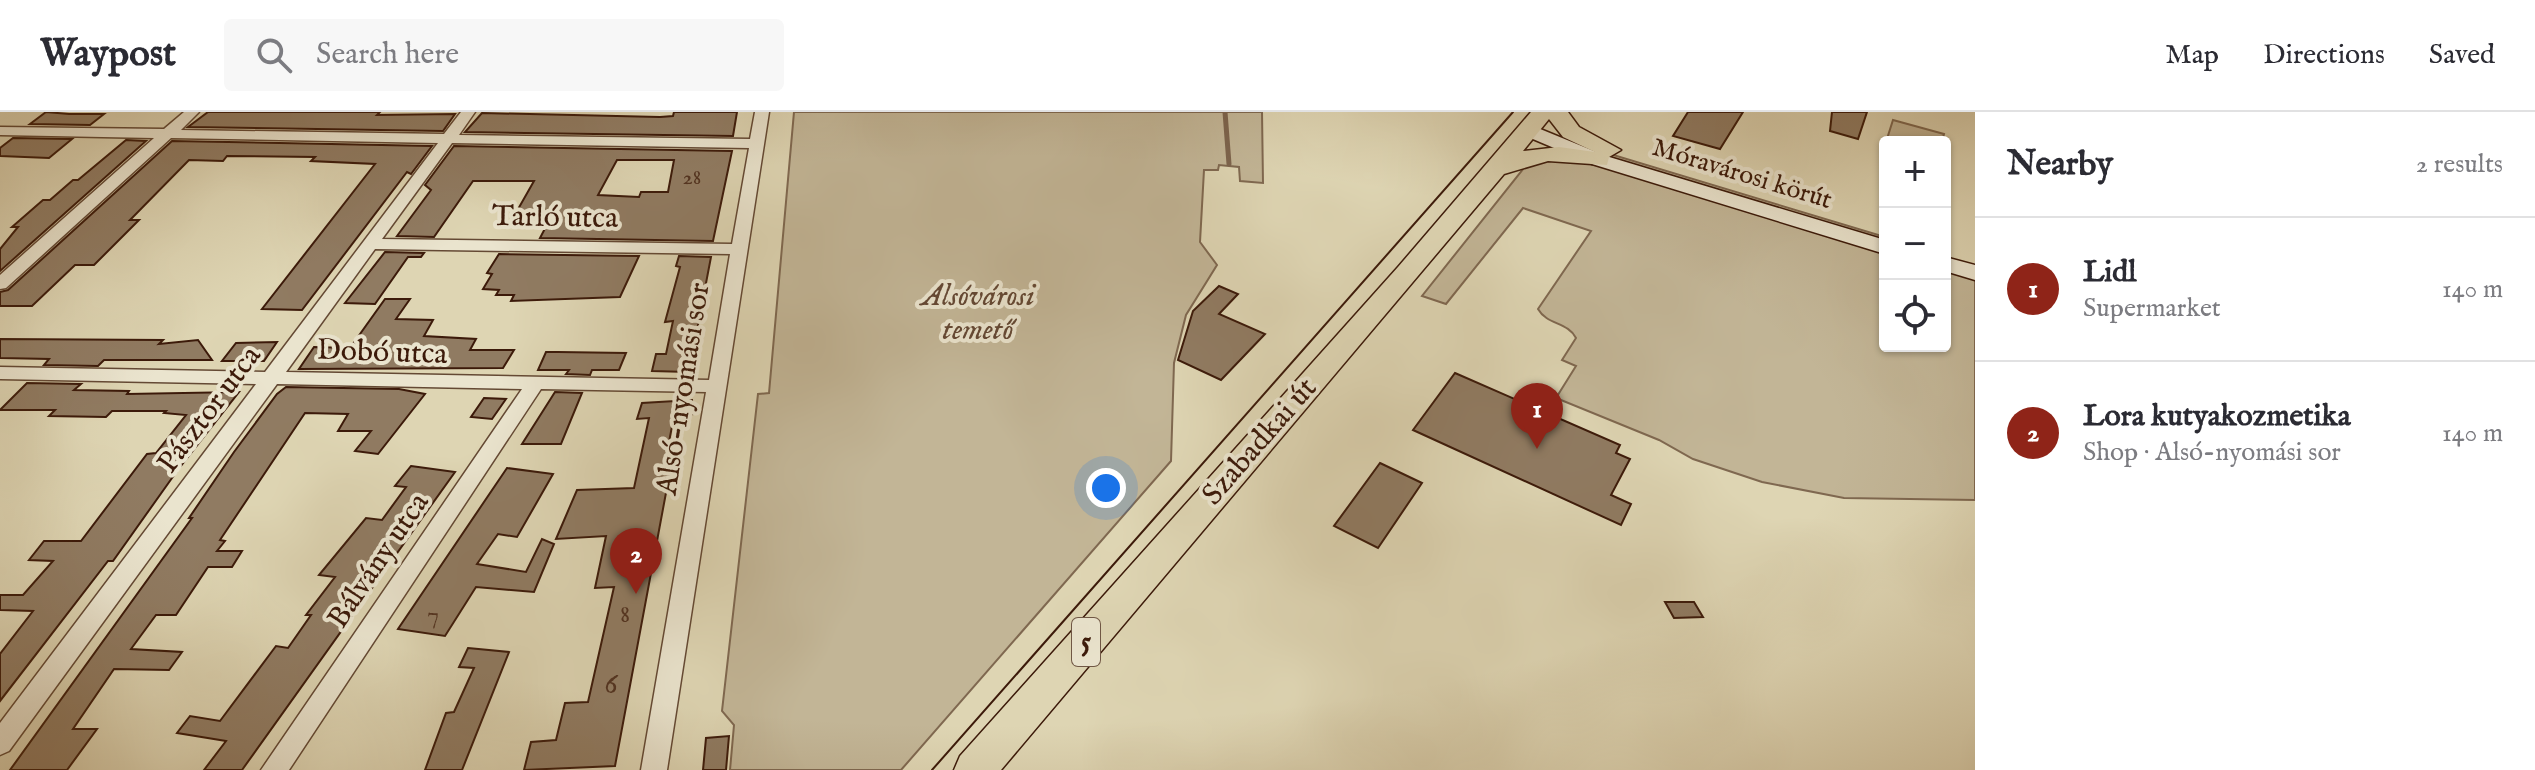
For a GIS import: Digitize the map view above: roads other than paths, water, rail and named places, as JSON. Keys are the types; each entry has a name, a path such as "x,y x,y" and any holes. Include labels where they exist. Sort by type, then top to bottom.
{"main road":[{"path":"1556,112 1571,132 1604,155"},
{"name":"Móravárosi körút","path":"1535,121 1604,155 1879,245"},
{"name":"Szabadkai út","path":"975,770 1408,273 1535,121"},
{"path":"1492,171 1536,153 1604,155"},
{"name":"Móravárosi körút","path":"1604,155 1879,231"},
{"path":"1951,250 1975,257 1975,266"},
{"path":"1951,266 1975,273"}],"street":[{"path":"0,284 192,112"},
{"name":"Pásztor utca","path":"0,743 468,112"},
{"name":"Alsó-nyomási sor","path":"654,770 737,249 762,112"},
{"path":"0,131 758,144"},
{"name":"Tarló utca","path":"372,244 737,249"},
{"name":"Dobó utca","path":"0,373 715,386"},
{"name":"Bálvány utca","path":"274,770 534,385"}],"waterway":[{"path":"1225,112 1229,164"}],"tram line":[{"path":"932,770 1513,112"}],"place":[{"name":"Lidl","path":"1537,449"},
{"name":"Lora kutyakozmetika","path":"636,594"}],"park label":[{"name":"Alsóvárosi temető","path":"978,314"}]}
